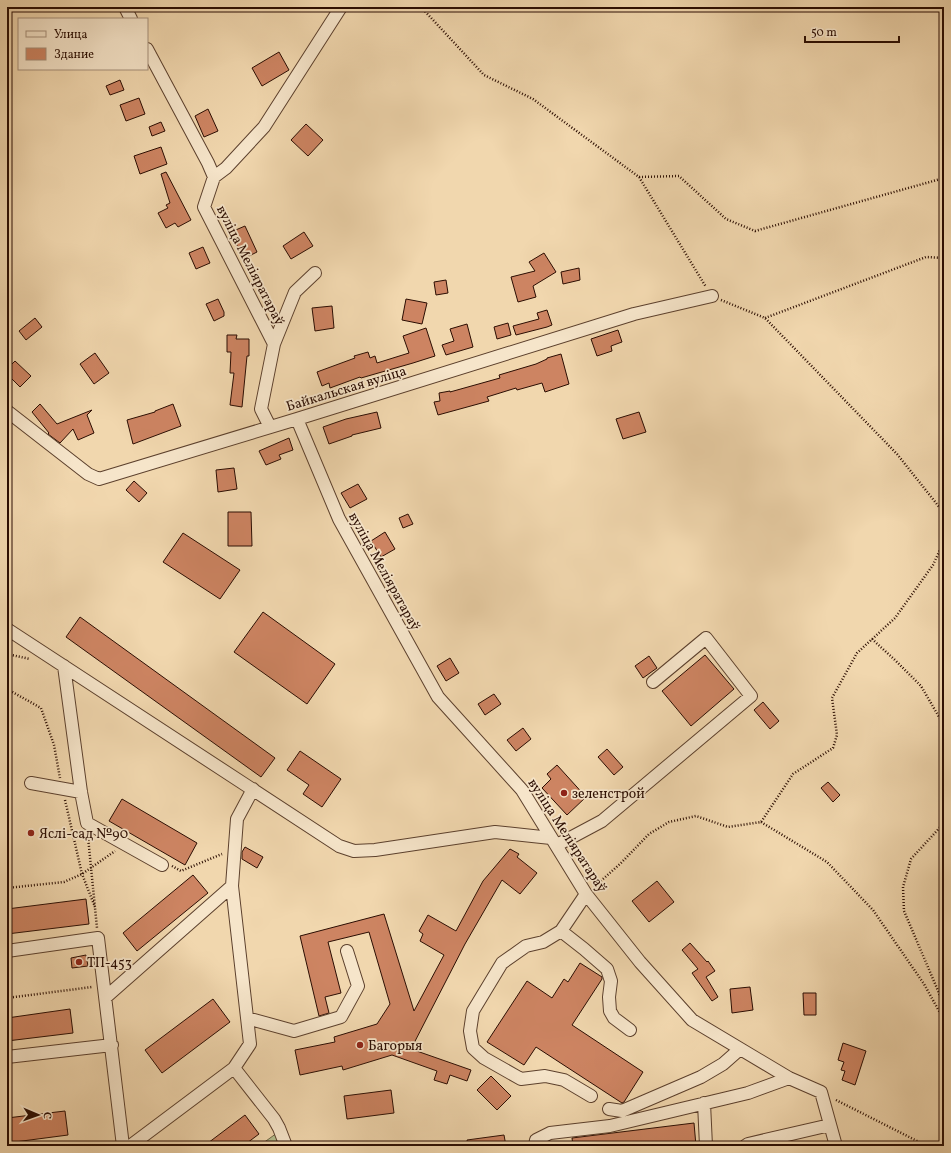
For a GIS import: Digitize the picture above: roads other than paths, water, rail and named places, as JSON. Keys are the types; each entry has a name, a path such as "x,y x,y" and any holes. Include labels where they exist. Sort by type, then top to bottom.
{"street":[{"path":"125,7 130,18"},
{"path":"148,51 214,177 226,168 264,127 341,7"},
{"name":"вуліца Меліяратараў","path":"214,177 204,207 274,344"},
{"name":"вуліца Меліяратараў","path":"270,427 261,410 274,344 296,292 315,273"},
{"name":"Байкальская вуліца","path":"7,411 88,474 99,479 634,314 712,296"},
{"name":"вуліца Меліяратараў","path":"297,419 339,519 438,697 522,790 586,894 640,962 692,1020 789,1078 821,1092 830,1125"},
{"path":"7,629 339,846 354,851 375,850 495,832 554,841 602,821 751,696 706,638 653,682"},
{"path":"64,666 81,792 87,823 162,865"},
{"path":"31,783 81,792"},
{"path":"130,1146 234,1068 250,1044 232,886 238,819 253,789"},
{"path":"105,991 232,886"},
{"path":"586,894 561,932 543,942 526,946 502,963 473,1011 470,1031 473,1048 484,1058 521,1079 545,1076 564,1080 591,1096"},
{"path":"561,932 607,969 612,981 609,998 610,1011 614,1018 630,1030"},
{"path":"7,951 98,938 123,1146"},
{"path":"247,1018 294,1031 340,1017 358,986 347,951"},
{"path":"7,1057 112,1045"},
{"path":"609,1109 622,1111 701,1077 723,1064 740,1049"},
{"path":"234,1068 274,1119 286,1146"},
{"path":"535,1146 536,1140 550,1133 610,1126 748,1093 789,1078"},
{"path":"704,1103 706,1146"},
{"path":"745,1146 748,1144 775,1142 830,1125 836,1146"}],"place":[{"name":"зеленстрой","path":"564,793"},
{"name":"Яслі-сад №90","path":"31,833"},
{"name":"ТП-453","path":"79,962"},
{"name":"Багорыя","path":"360,1045"}]}
